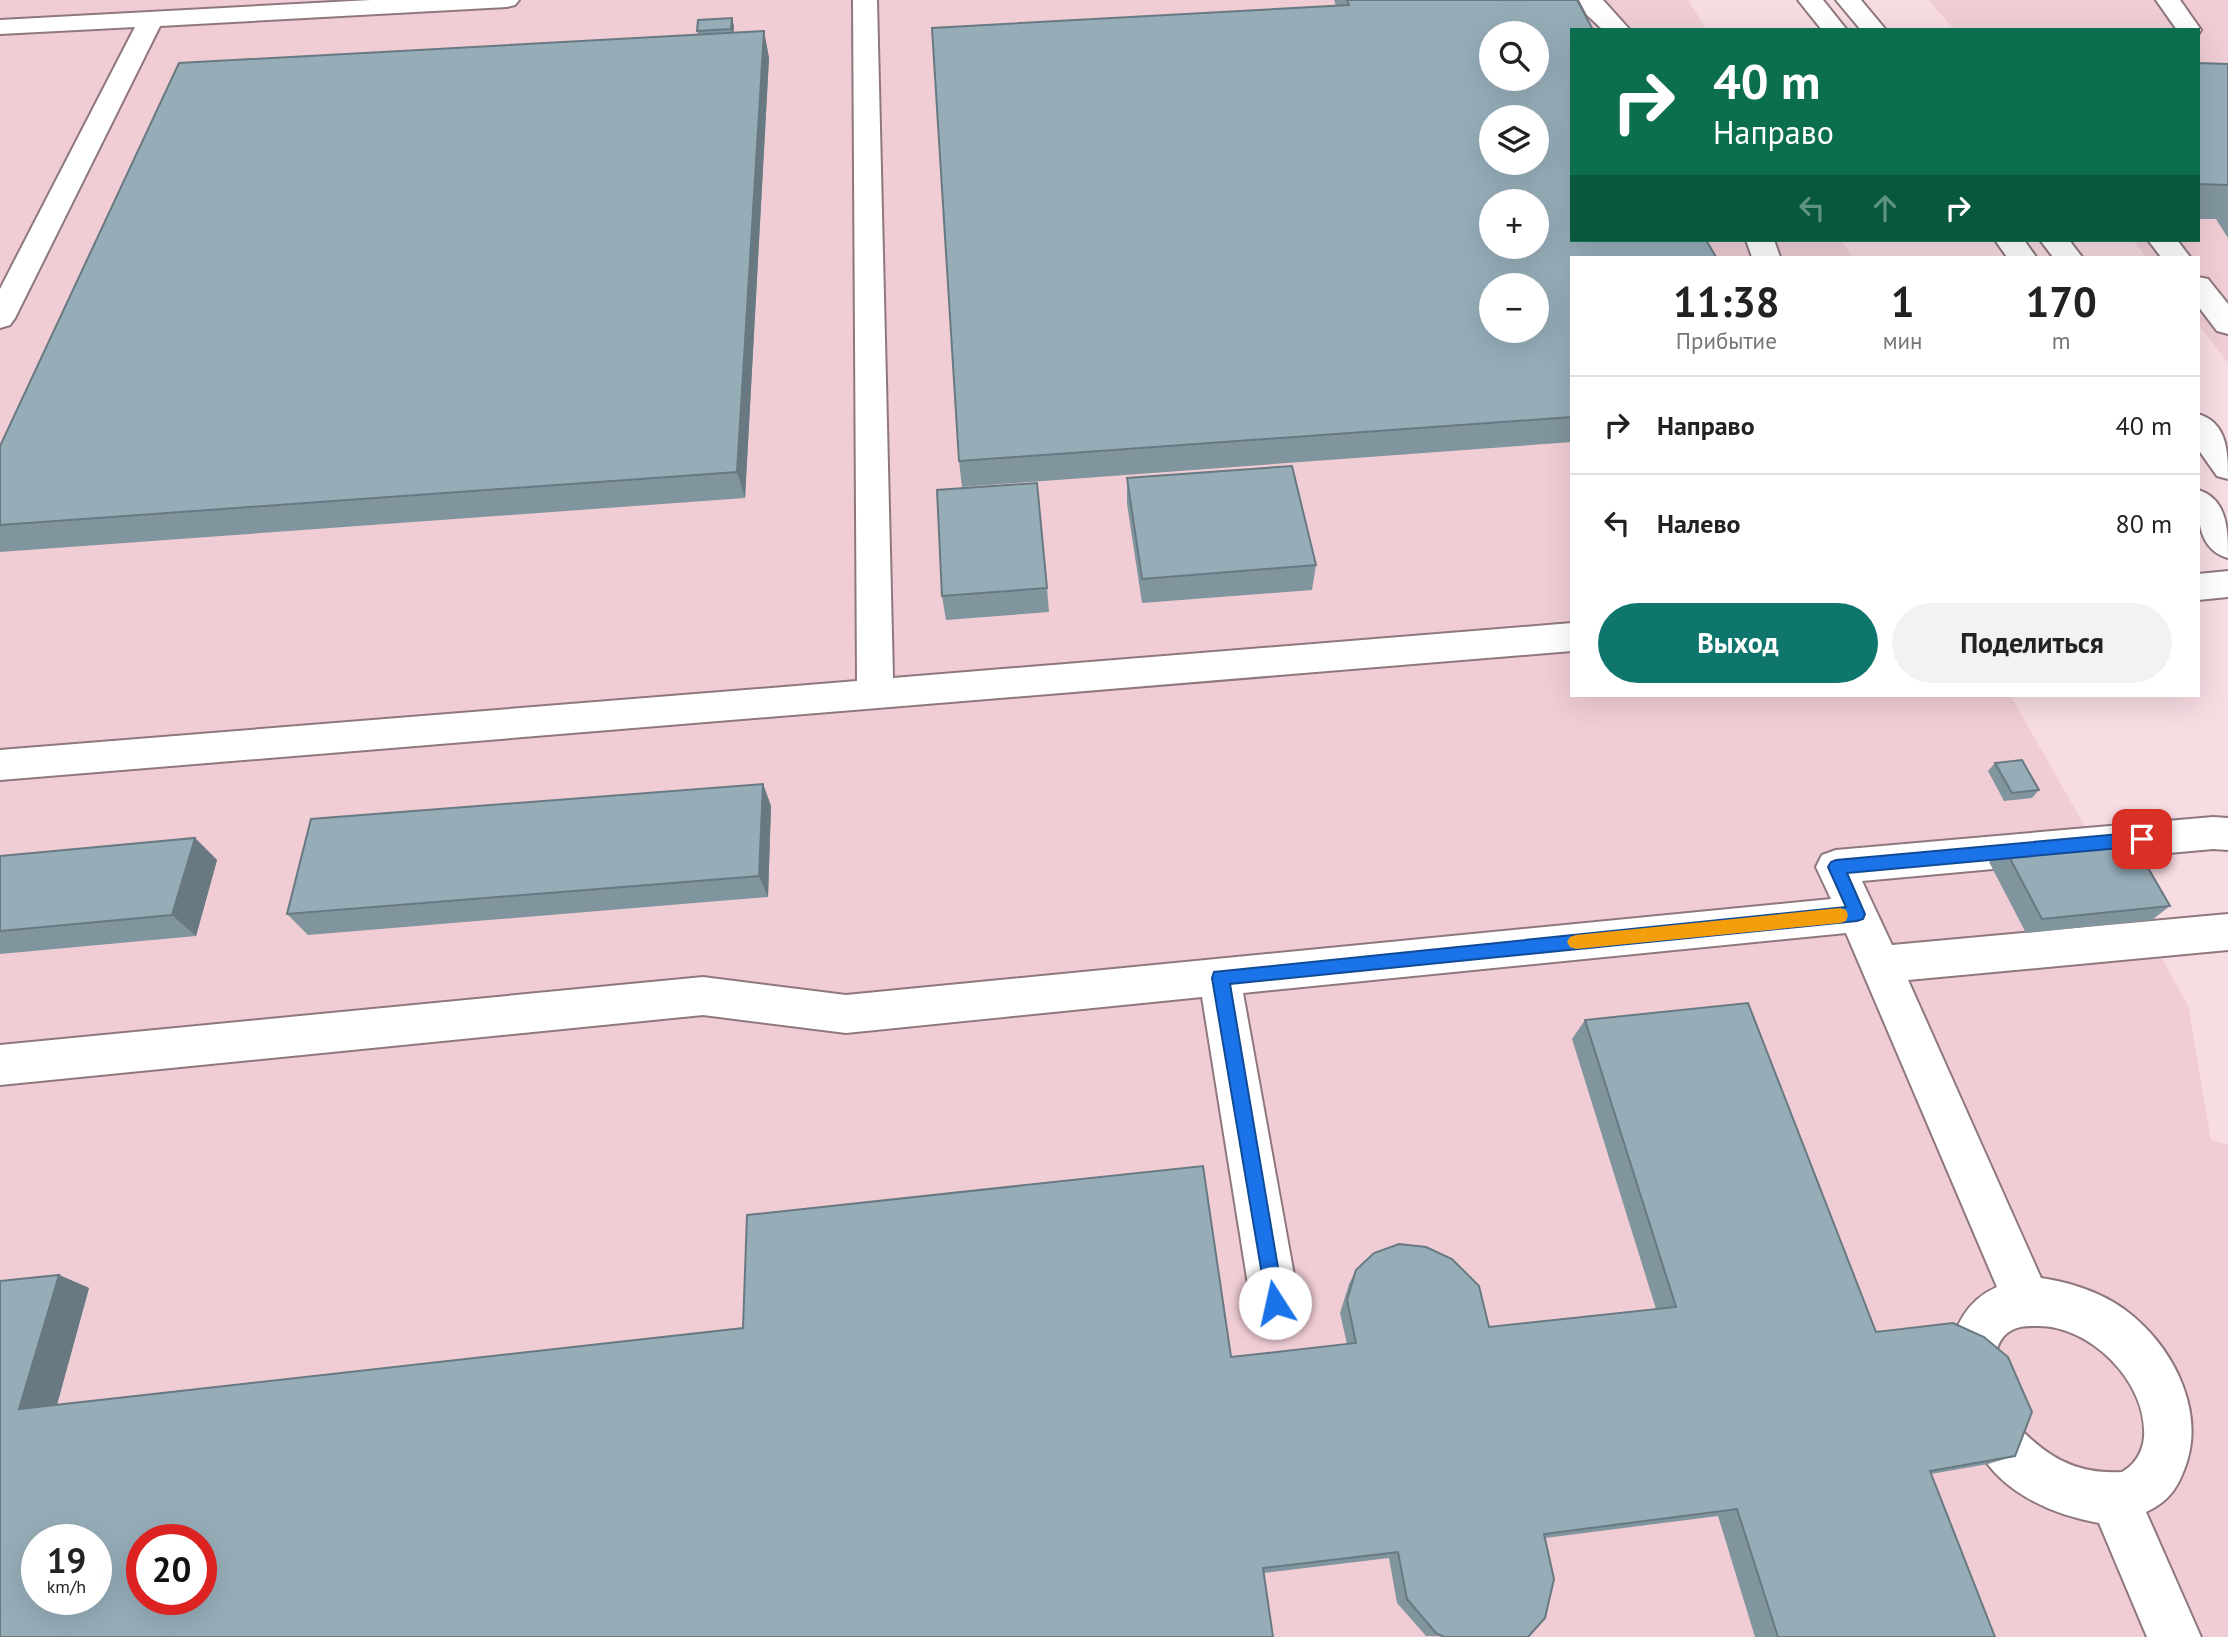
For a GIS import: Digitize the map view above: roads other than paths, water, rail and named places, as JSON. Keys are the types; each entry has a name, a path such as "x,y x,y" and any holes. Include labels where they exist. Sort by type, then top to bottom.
{"main road":[{"path":"0,27 507,0"},
{"path":"865,0 875,693"},
{"path":"1591,0 1596,10 1616,28"},
{"path":"1810,0 1833,28"},
{"path":"1848,0 1872,28"},
{"path":"2168,0 2188,28"},
{"path":"0,318 151,19"},
{"path":"2011,242 2021,256"},
{"path":"2056,242 2067,256"},
{"path":"2164,242 2174,256"},
{"path":"2200,289 2228,324"},
{"path":"2200,428 2228,468"},
{"path":"2200,505 2228,546"},
{"path":"2200,587 2228,584"},
{"path":"0,765 1570,637"},
{"path":"2027,1301 1836,867 2213,832 2228,834"},
{"path":"0,1065 703,996 846,1014 1857,914"},
{"path":"1880,964 2228,932"},
{"path":"1220,978 1275,1303"},
{"path":"1971,1359 1977,1335 1985,1322 1997,1311 2027,1301 2063,1305 2100,1321 2134,1350 2158,1387 2169,1425 2169,1444 2157,1475 2131,1494 2113,1498 2074,1494 2054,1486 2017,1460 1998,1439"},
{"path":"2113,1498 2174,1637"}]}
